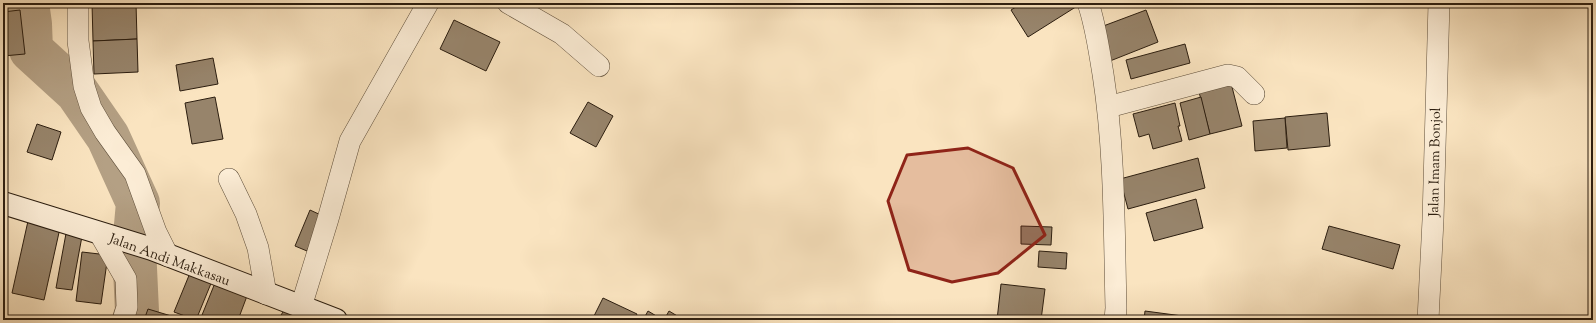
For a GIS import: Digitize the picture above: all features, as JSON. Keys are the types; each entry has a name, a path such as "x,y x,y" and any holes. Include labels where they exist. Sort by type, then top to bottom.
{"street":[{"path":"301,307 350,141 428,3"},
{"path":"508,3 562,34 599,66"},
{"path":"1088,3 1099,48 1108,107 1113,195 1115,320"},
{"name":"Jalan Imam Bonjol","path":"1428,320 1433,220 1439,3"},
{"path":"78,8 78,41 84,86 91,108 105,132 135,174 156,232 160,253"},
{"path":"1108,107 1228,75 1237,77 1254,94"},
{"path":"230,179 246,214 258,248 266,294"},
{"name":"Jalan Andi Makkasau","path":"3,203 160,253 336,320"},
{"path":"100,234 126,279 127,307 123,320"}],"highlighted area":[{"path":"968,148 1013,168 1045,235 998,273 952,282 909,270 888,201 907,155"}],"building":[{"path":"92,3 136,3 137,39 93,41"},
{"path":"1022,3 1082,3 1028,37 1011,10"},
{"path":"20,10 25,54 3,56 3,12"},
{"path":"1146,10 1158,42 1110,61 1098,28"},
{"path":"454,20 500,42 486,71 440,49"},
{"path":"137,39 138,72 94,74 93,41"},
{"path":"1185,44 1190,63 1131,79 1126,60"},
{"path":"213,58 218,84 180,91 176,65"},
{"path":"1231,83 1242,126 1210,134 1199,92"},
{"path":"215,97 223,139 192,144 185,103"},
{"path":"1201,97 1210,134 1189,140 1180,103"},
{"path":"588,102 613,116 596,147 570,133"},
{"path":"1175,103 1180,126 1178,126 1182,141 1153,149 1149,134 1139,137 1133,114"},
{"path":"1327,113 1330,146 1288,150 1285,117"},
{"path":"1285,118 1287,148 1255,151 1253,121"},
{"path":"37,124 61,132 52,160 27,152"},
{"path":"1198,158 1205,188 1128,209 1120,179"},
{"path":"1196,199 1203,228 1154,241 1146,213"},
{"path":"310,210 323,216 307,251 295,246"},
{"path":"28,221 60,228 44,300 12,293"},
{"path":"1021,226 1052,227 1051,245 1021,244"},
{"path":"1329,226 1400,245 1393,269 1322,249"},
{"path":"67,228 83,231 72,290 56,288"},
{"path":"1039,251 1067,253 1066,269 1038,267"},
{"path":"82,252 108,255 101,304 76,301"},
{"path":"190,273 212,281 196,320 174,312"},
{"path":"215,283 247,296 238,320 200,320"},
{"path":"1001,284 1045,289 1041,320 997,320"},
{"path":"603,298 637,314 634,320 592,320"},
{"path":"286,307 306,320 278,320"},
{"path":"148,309 178,318 177,320 144,320"},
{"path":"648,311 663,320 643,320"},
{"path":"669,311 684,320 664,320"},
{"path":"1145,311 1205,319 1144,320"}],"waterway":[{"path":"27,3 30,24 31,50 77,92 108,137 138,203 134,247 137,311 134,320"}]}
